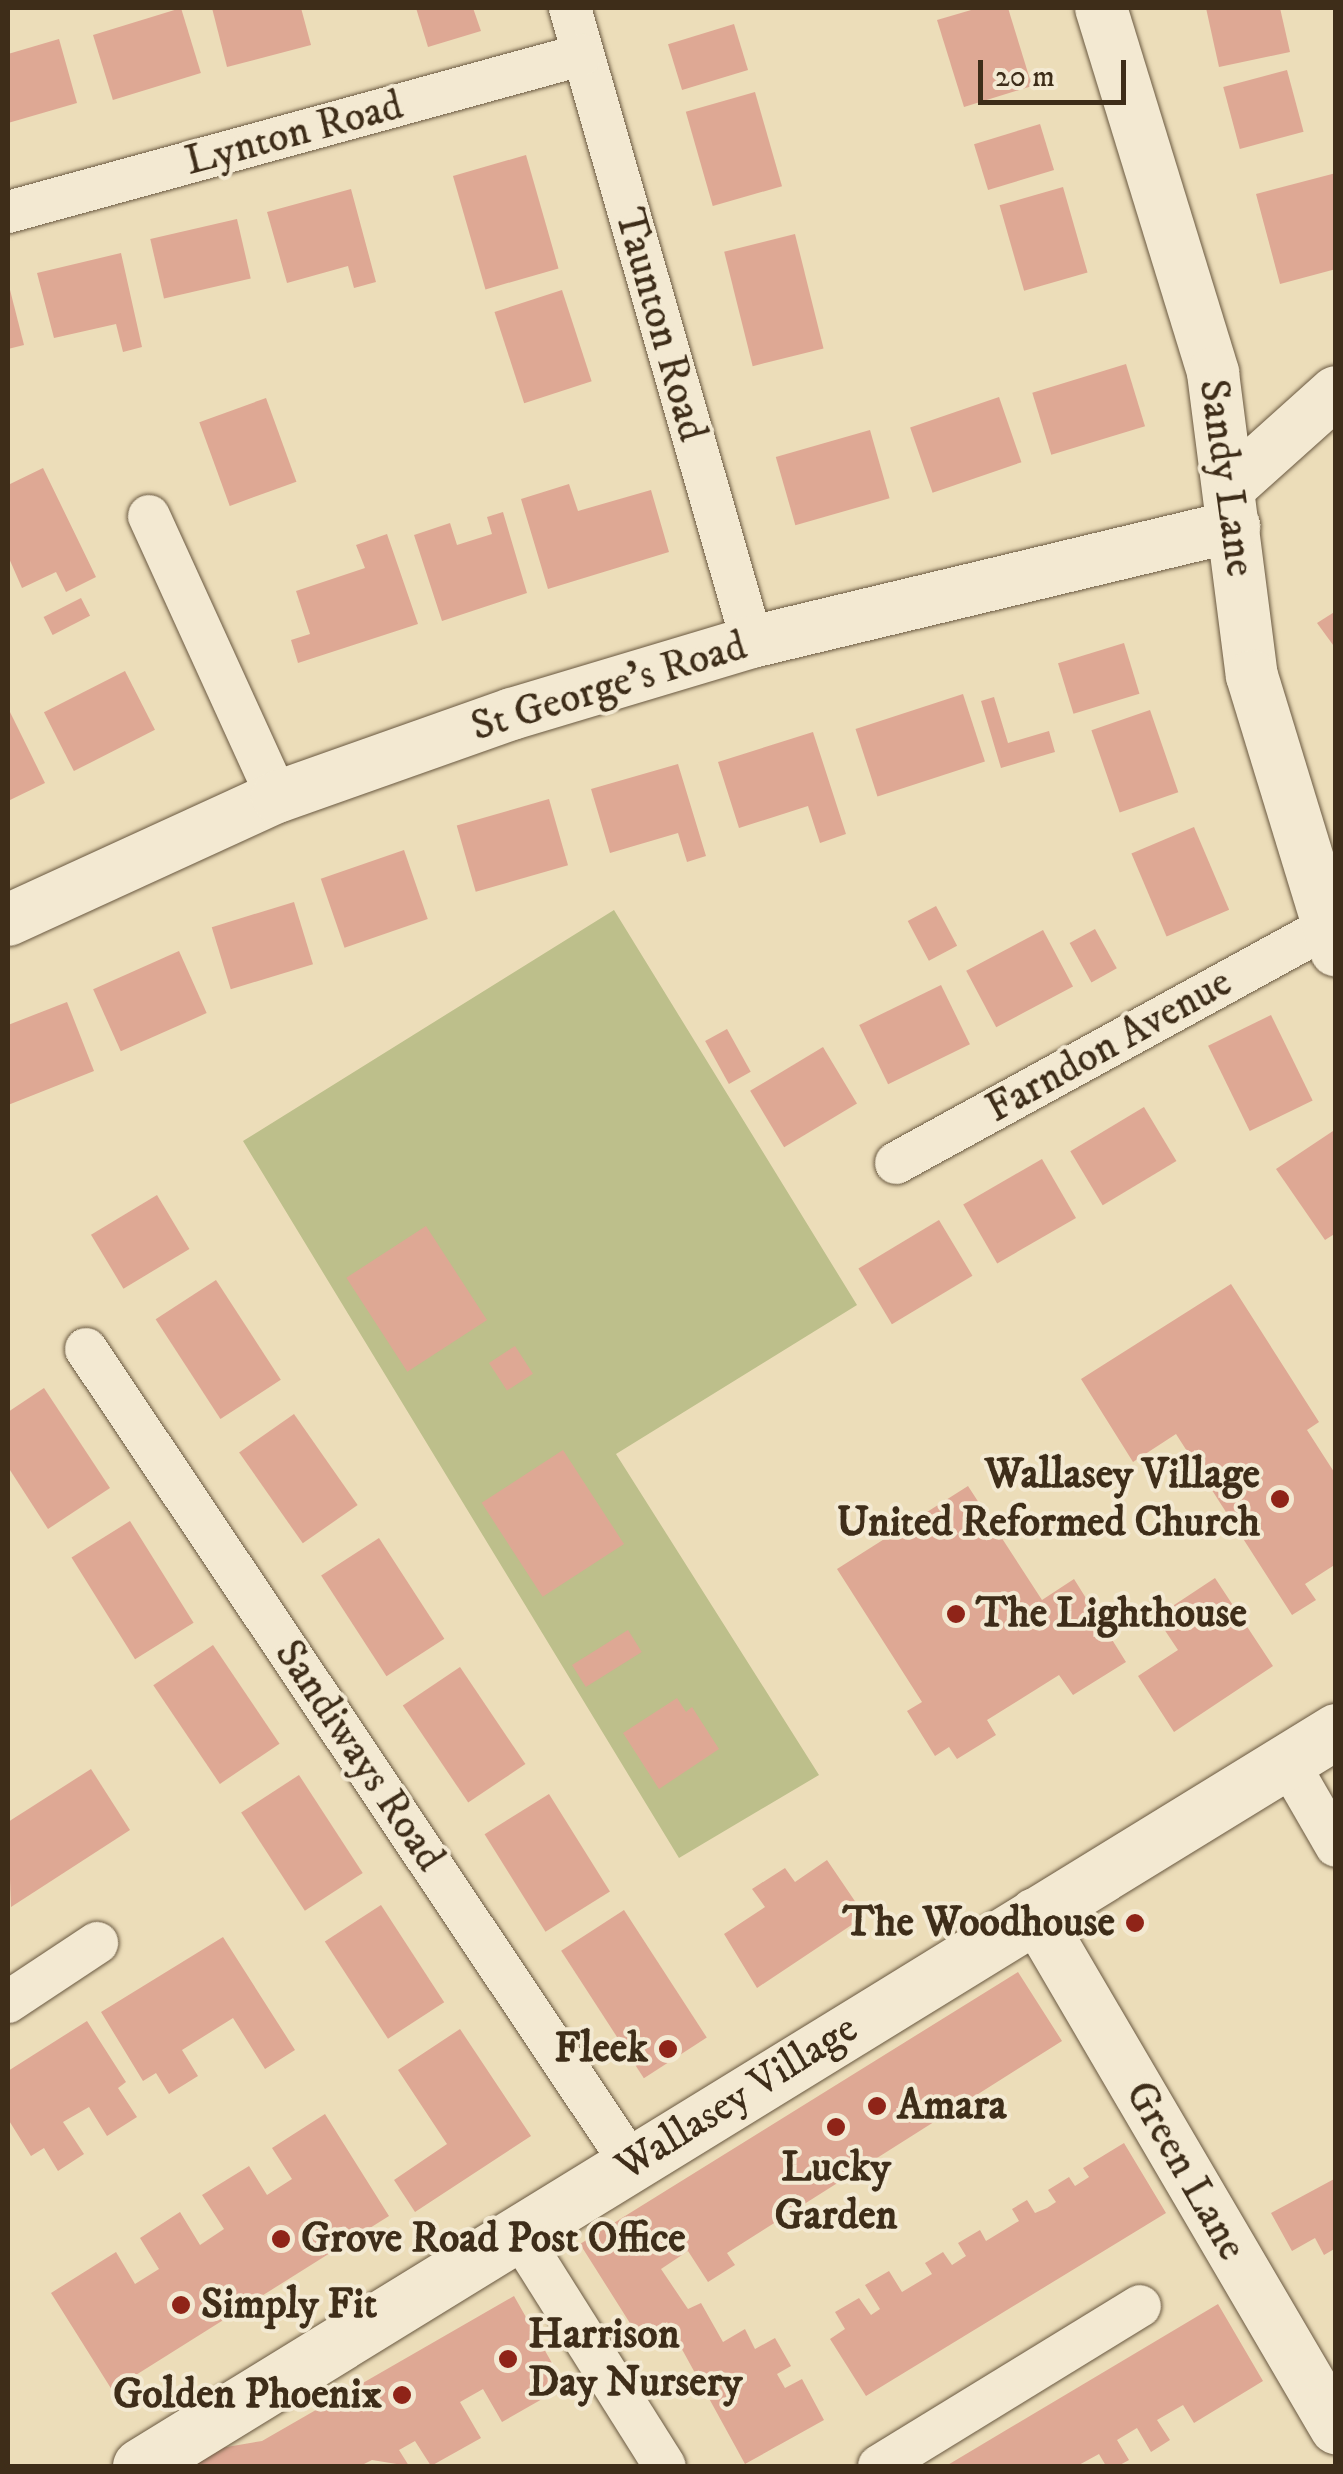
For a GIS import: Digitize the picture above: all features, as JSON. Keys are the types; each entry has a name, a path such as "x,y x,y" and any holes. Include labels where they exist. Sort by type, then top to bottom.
{"main road":[{"name":"Wallasey Village","path":"140,2466 1336,1731"}],"street":[{"name":"Taunton Road","path":"570,8 752,642"},
{"name":"Sandy Lane","path":"1101,8 1213,372 1252,676 1329,940"},
{"name":"Lynton Road","path":"8,212 581,55"},
{"name":"St George's Road","path":"8,920 278,798 512,714 1232,507 1336,392"},
{"path":"148,516 278,798"},
{"name":"Farndon Avenue","path":"896,1162 1329,940"},
{"name":"Sandiways Road","path":"86,1349 631,2163"},
{"path":"1287,1761 1336,1846"},
{"name":"Green Lane","path":"1035,1914 1336,2428"},
{"path":"8,2002 96,1943"},
{"path":"518,2232 664,2466"},
{"path":"879,2466 1140,2306"}],"green space":[{"path":"614,910 857,1305 616,1454 819,1775 679,1858 243,1141"}],"building":[{"path":"181,8 201,73 113,100 93,35"},
{"path":"212,8 301,8 311,45 227,67"},
{"path":"416,8 473,8 481,31 428,47"},
{"path":"978,8 1008,8 1032,86 964,107 937,20"},
{"path":"1206,8 1280,8 1290,52 1219,67"},
{"path":"734,24 748,70 682,90 668,44"},
{"path":"59,39 77,103 8,123 8,54"},
{"path":"1287,70 1304,132 1240,149 1223,87"},
{"path":"755,92 782,186 713,206 686,112"},
{"path":"1040,124 1054,170 988,190 974,144"},
{"path":"526,155 559,268 485,289 453,176"},
{"path":"1336,173 1336,269 1280,284 1256,194"},
{"path":"1063,187 1088,273 1024,291 1000,205"},
{"path":"351,189 376,282 354,288 348,266 287,283 267,212"},
{"path":"237,219 251,278 164,298 150,239"},
{"path":"795,234 824,348 753,366 724,252"},
{"path":"121,253 142,347 123,352 116,324 54,338 37,273"},
{"path":"8,282 24,345 8,349"},
{"path":"562,290 592,381 524,403 494,312"},
{"path":"1126,364 1145,426 1051,455 1032,393"},
{"path":"999,397 1021,462 933,493 910,428"},
{"path":"266,398 296,482 230,506 199,422"},
{"path":"870,430 890,498 795,525 776,457"},
{"path":"43,468 96,577 66,592 56,572 22,588 8,556 8,485"},
{"path":"569,484 578,511 651,490 669,552 548,589 521,499"},
{"path":"503,512 527,593 442,621 414,535 450,523 457,545 492,534 487,517"},
{"path":"387,534 418,624 298,663 291,640 310,634 296,591 365,568 356,545"},
{"path":"81,598 90,616 53,635 44,617"},
{"path":"1336,611 1336,649 1317,623"},
{"path":"1124,643 1139,694 1074,714 1058,663"},
{"path":"125,671 155,730 74,771 44,712"},
{"path":"963,694 985,762 877,796 856,729"},
{"path":"994,697 1008,743 1049,731 1055,752 1001,768 981,701"},
{"path":"8,708 45,783 8,801"},
{"path":"1150,710 1178,792 1120,812 1091,730"},
{"path":"813,732 846,834 820,843 808,806 739,828 718,762"},
{"path":"678,764 706,856 687,862 678,833 610,853 591,789"},
{"path":"549,799 568,865 476,892 457,825"},
{"path":"1194,827 1229,910 1167,936 1131,854"},
{"path":"404,850 428,919 345,948 321,879"},
{"path":"294,902 313,964 231,989 212,927"},
{"path":"936,906 957,946 929,961 908,921"},
{"path":"1095,929 1117,968 1091,982 1070,943"},
{"path":"1043,930 1073,987 996,1027 966,971"},
{"path":"179,951 207,1013 121,1051 93,989"},
{"path":"941,985 970,1044 888,1084 859,1025"},
{"path":"67,1002 94,1071 8,1105 8,1025"},
{"path":"1271,1015 1313,1100 1250,1131 1208,1046"},
{"path":"727,1029 751,1072 729,1084 705,1041"},
{"path":"823,1047 857,1104 784,1147 750,1091"},
{"path":"1144,1107 1176,1161 1103,1205 1070,1151"},
{"path":"1336,1129 1336,1233 1325,1240 1276,1169"},
{"path":"1042,1159 1076,1218 997,1263 963,1204"},
{"path":"157,1195 189,1249 123,1289 91,1235"},
{"path":"939,1220 972,1276 892,1324 858,1268"},
{"path":"426,1226 487,1320 407,1372 346,1278"},
{"path":"216,1280 281,1380 220,1419 156,1319"},
{"path":"1231,1284 1319,1422 1307,1430 1336,1475 1336,1564 1305,1584 1316,1600 1292,1615 1176,1434 1133,1462 1081,1379"},
{"path":"515,1346 533,1374 507,1391 489,1363"},
{"path":"44,1388 110,1488 48,1529 8,1467 8,1412"},
{"path":"294,1414 358,1505 303,1543 239,1452"},
{"path":"563,1450 624,1544 543,1597 482,1503"},
{"path":"968,1486 1042,1600 1074,1579 1126,1662 1073,1695 1059,1675 987,1720 996,1735 957,1759 949,1747 935,1756 907,1711 922,1702 837,1569"},
{"path":"130,1521 194,1623 135,1659 71,1558"},
{"path":"379,1538 444,1639 386,1676 321,1576"},
{"path":"1215,1578 1273,1666 1174,1732 1138,1676 1178,1650 1156,1617"},
{"path":"628,1630 642,1652 586,1687 572,1665"},
{"path":"213,1645 280,1744 220,1784 153,1685"},
{"path":"460,1667 525,1764 468,1803 403,1706"},
{"path":"677,1698 686,1712 692,1707 719,1749 659,1789 623,1733"},
{"path":"91,1769 130,1830 11,1907 8,1822"},
{"path":"299,1775 363,1873 305,1911 241,1813"},
{"path":"549,1794 610,1892 545,1932 485,1834"},
{"path":"827,1860 865,1916 757,1988 724,1934 765,1907 752,1889 785,1868 795,1882"},
{"path":"381,1905 444,2002 388,2039 325,1941"},
{"path":"624,1910 707,2037 644,2078 561,1951"},
{"path":"223,1937 295,2050 265,2069 233,2018 182,2050 198,2076 169,2094 156,2073 143,2081 101,2012"},
{"path":"1018,1972 1062,2041 727,2253 735,2265 708,2282 688,2251 661,2269 688,2309 701,2303 723,2342 745,2329 755,2349 775,2338 791,2366 777,2374 785,2388 802,2379 824,2420 745,2464 667,2322 640,2339 580,2244"},
{"path":"87,2021 126,2082 118,2088 137,2117 107,2136 89,2107 63,2122 84,2154 58,2171 44,2148 31,2156 8,2119 8,2071"},
{"path":"460,2029 531,2136 415,2212 394,2180 447,2144 398,2070"},
{"path":"325,2114 389,2216 112,2390 51,2293 116,2252 135,2284 159,2269 140,2238 180,2212 200,2245 224,2229 202,2195 249,2166 267,2195 292,2179 272,2148"},
{"path":"1124,2143 1166,2213 866,2396 830,2339 845,2329 835,2312 859,2298 871,2315 880,2309 865,2285 889,2271 902,2292 932,2274 925,2263 943,2252 952,2265 966,2256 958,2243 980,2230 986,2241 1019,2221 1012,2209 1027,2200 1035,2213 1047,2208 1056,2202 1048,2190 1069,2177 1075,2186 1089,2177 1083,2168"},
{"path":"1336,2178 1336,2248 1324,2255 1315,2238 1292,2251 1271,2213"},
{"path":"514,2296 565,2386 502,2422 483,2389 460,2402 481,2438 431,2466 415,2441 399,2450 409,2466 372,2460 360,2466 174,2466 168,2457 262,2441"},
{"path":"1218,2304 1263,2381 1194,2423 1183,2405 1157,2420 1170,2440 1151,2452 1137,2428 1117,2440 1129,2460 1118,2466 1106,2466 1099,2454 1077,2466 946,2466"}],"place":[{"name":"Wallasey Village United Reformed Church","path":"1280,1499"},
{"name":"The Lighthouse","path":"956,1614"},
{"name":"The Woodhouse","path":"1135,1923"},
{"name":"Fleek","path":"668,2049"},
{"name":"Amara","path":"877,2106"},
{"name":"Lucky Garden","path":"836,2127"},
{"name":"Grove Road Post Office","path":"281,2239"},
{"name":"Simply Fit","path":"181,2305"},
{"name":"Harrison Day Nursery","path":"508,2359"},
{"name":"Golden Phoenix","path":"402,2395"}]}
